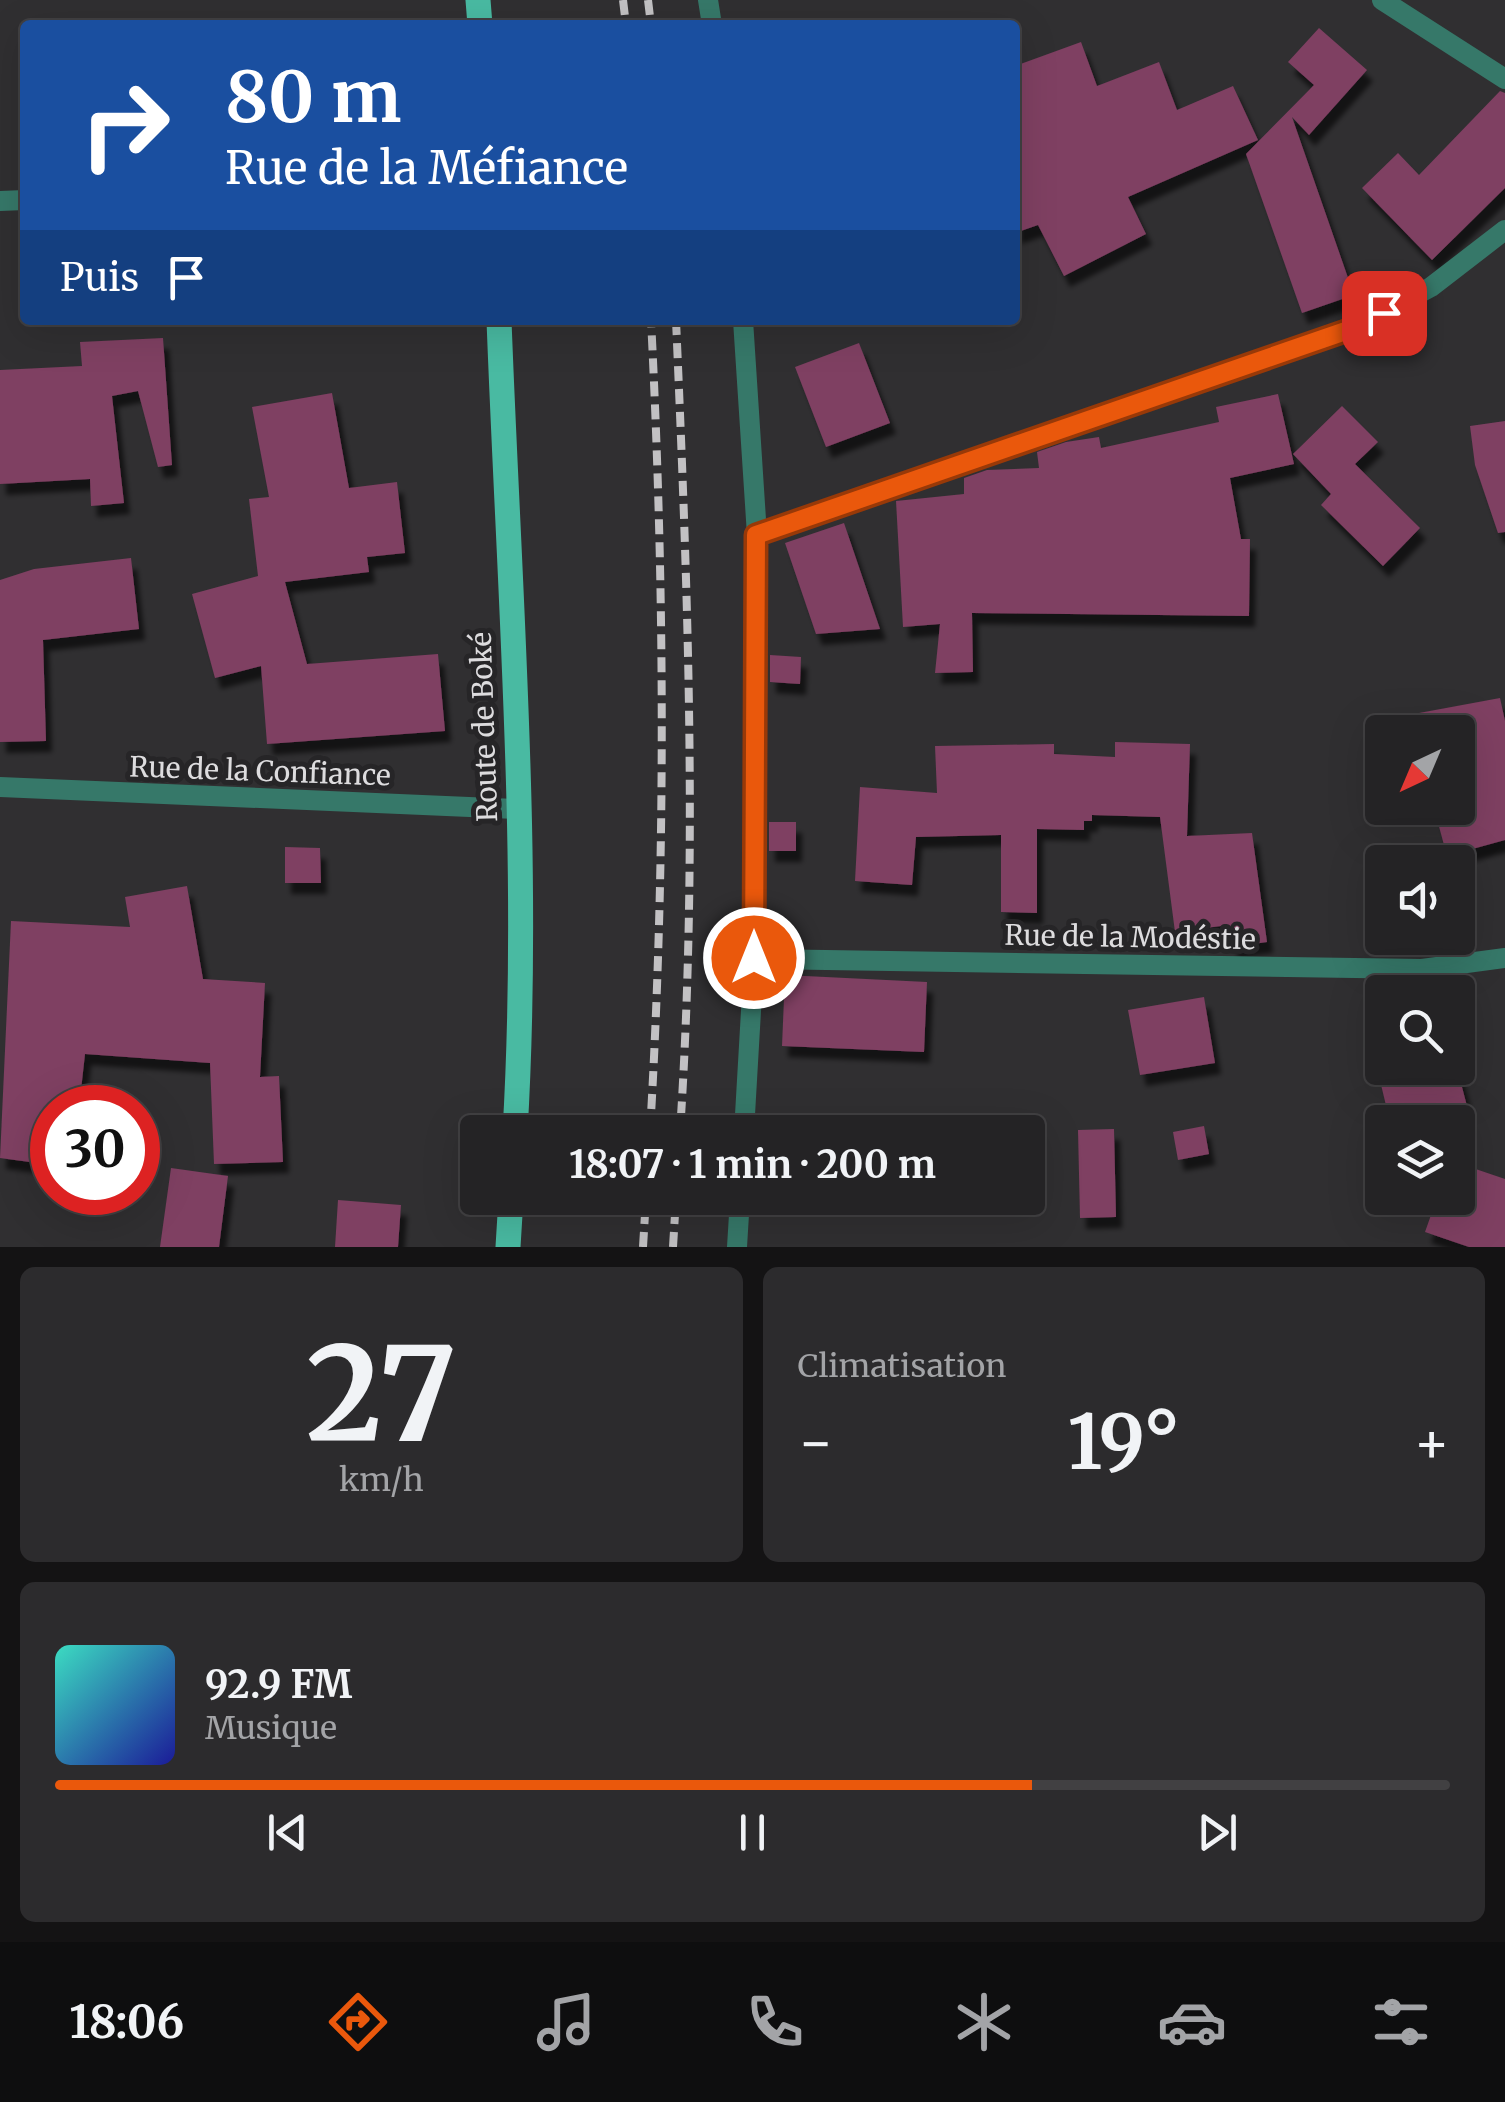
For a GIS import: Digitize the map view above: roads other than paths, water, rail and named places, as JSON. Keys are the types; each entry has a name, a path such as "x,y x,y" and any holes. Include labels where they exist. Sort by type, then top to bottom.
{"main road":[{"name":"Route de Boké","path":"499,325 518,809 521,1030 516,1115"},
{"path":"508,1247 510,1215"}],"street":[{"path":"1382,0 1505,80"},
{"path":"756,535 1360,326 1432,287 1505,230"},
{"path":"743,325 756,535 754,958 745,1115"},
{"name":"Rue de la Confiance","path":"0,787 518,809"},
{"name":"Rue de la Modéstie","path":"754,958 1422,969 1505,958"},
{"path":"736,1247 739,1215"}],"railway":[{"path":"623,0 625,20"},
{"path":"648,0 650,20"},
{"path":"651,325 662,726 651,1115"},
{"path":"676,325 690,827 681,1115"},
{"path":"643,1247 645,1215"},
{"path":"673,1247 675,1215"}]}
